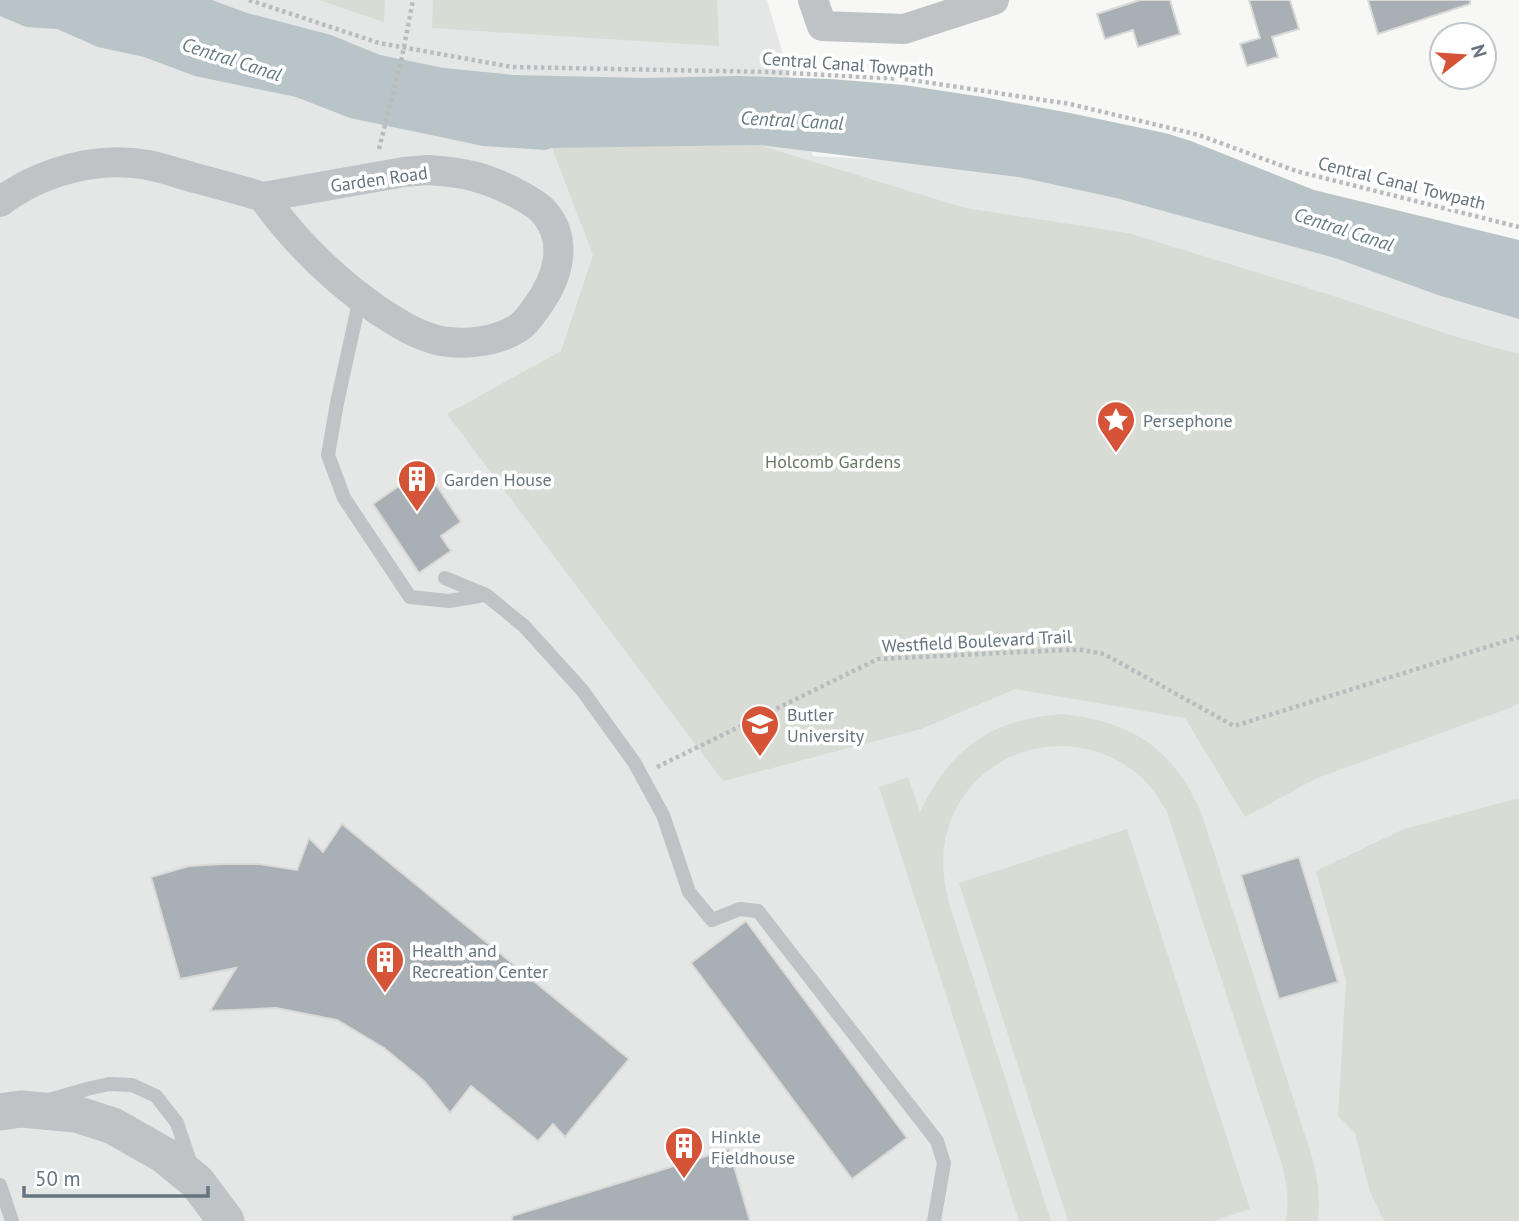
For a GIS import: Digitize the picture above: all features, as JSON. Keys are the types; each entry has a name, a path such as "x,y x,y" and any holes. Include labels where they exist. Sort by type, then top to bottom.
{"street":[{"path":"818,13 904,29 995,0"},
{"name":"Garden Road","path":"0,202 28,184 57,172 119,163 159,168 263,197 404,172 450,172 474,175 495,182 527,198 544,212 555,230 559,250 558,264 543,299 519,328 476,342 453,342 418,334 360,298 307,251 283,225 263,197"},
{"path":"7,1116 76,1114 113,1126 164,1155 197,1182 226,1221"},
{"path":"7,1116 102,1141 158,1168 185,1193 207,1221"}],"lane":[{"path":"360,298 328,455 344,498 410,597 449,601 486,595"},
{"path":"445,578 486,595 524,626 582,690 634,762 663,815 689,891 712,920 740,909 758,911 937,1141 944,1163 933,1221"},
{"path":"0,1185 12,1221"}],"path":[{"name":"Central Canal Towpath","path":"250,0 379,43 512,67 769,72 905,79 1070,104 1199,135 1296,171 1519,227"},
{"path":"381,137 402,57 413,0"},
{"name":"Westfield Boulevard Trail","path":"640,774 707,744 878,659 1063,650 1094,652 1117,661 1234,726 1519,637"}],"shaded area":[{"name":"Butler University","path":"0,0 767,0 813,156 1015,167 1519,296 1519,1221 0,1221"}],"green space":[{"path":"319,0 385,0 384,22"},
{"path":"433,0 717,0 719,46 432,28"},
{"name":"Holcomb Gardens","path":"759,145 965,208 1128,233 1519,354 1519,703 1317,778 1245,817 1185,718 1015,689 921,729 723,781 447,414 561,351 593,255 552,148"},
{"path":"1063,714 1111,724 1131,732 1164,756 1191,792 1202,815 1312,1157 1318,1189 1318,1221 1286,1221 1287,1194 1283,1168 1167,812 1146,782 1116,760 1088,749 1059,746 1030,750 1003,760 980,777 961,800 948,829 943,857 949,903 1051,1221 1019,1221 879,787 908,777 920,812 945,770 976,740 1015,722"},
{"path":"1519,798 1519,1221 1384,1221 1370,1192 1355,1133 1338,1116 1346,981 1316,871 1404,829"},
{"path":"1127,829 1250,1209 1213,1221 1068,1221 959,883"}],"water":[{"name":"Central Canal","path":"0,0 212,0 247,13 331,35 380,55 444,68 514,75 831,79 904,85 1070,113 1191,141 1314,190 1519,240 1519,319 1438,295 1335,258 1116,198 1019,177 759,145 545,150 483,146 350,118 296,97 195,76 144,57 98,47 57,29 26,27 0,16"}],"building":[{"path":"1140,0 1170,0 1180,34 1138,47 1133,30 1105,39 1097,14"},
{"path":"1249,0 1290,0 1299,29 1272,37 1278,57 1247,66 1240,44 1260,38"},
{"path":"1368,0 1470,0 1470,4 1378,34"},
{"name":"Garden House","path":"425,468 461,522 441,536 451,551 419,573 373,504"},
{"name":"Health and Recreation Center","path":"342,824 629,1059 565,1137 553,1124 538,1141 471,1086 450,1113 424,1081 384,1048 337,1020 276,1008 210,1011 236,968 180,979 151,877 189,866 222,864 259,864 297,870 309,838 323,852"},
{"path":"1299,857 1338,982 1279,999 1241,875"},
{"path":"746,921 907,1138 852,1179 691,963"},
{"name":"Hinkle Fieldhouse","path":"729,1149 750,1221 512,1221 512,1216"}],"place":[{"name":"Persephone","path":"1116,454"},
{"name":"Garden House","path":"417,513"},
{"name":"Butler University","path":"760,758"},
{"name":"Health and Recreation Center","path":"385,994"},
{"name":"Hinkle Fieldhouse","path":"684,1180"}]}
